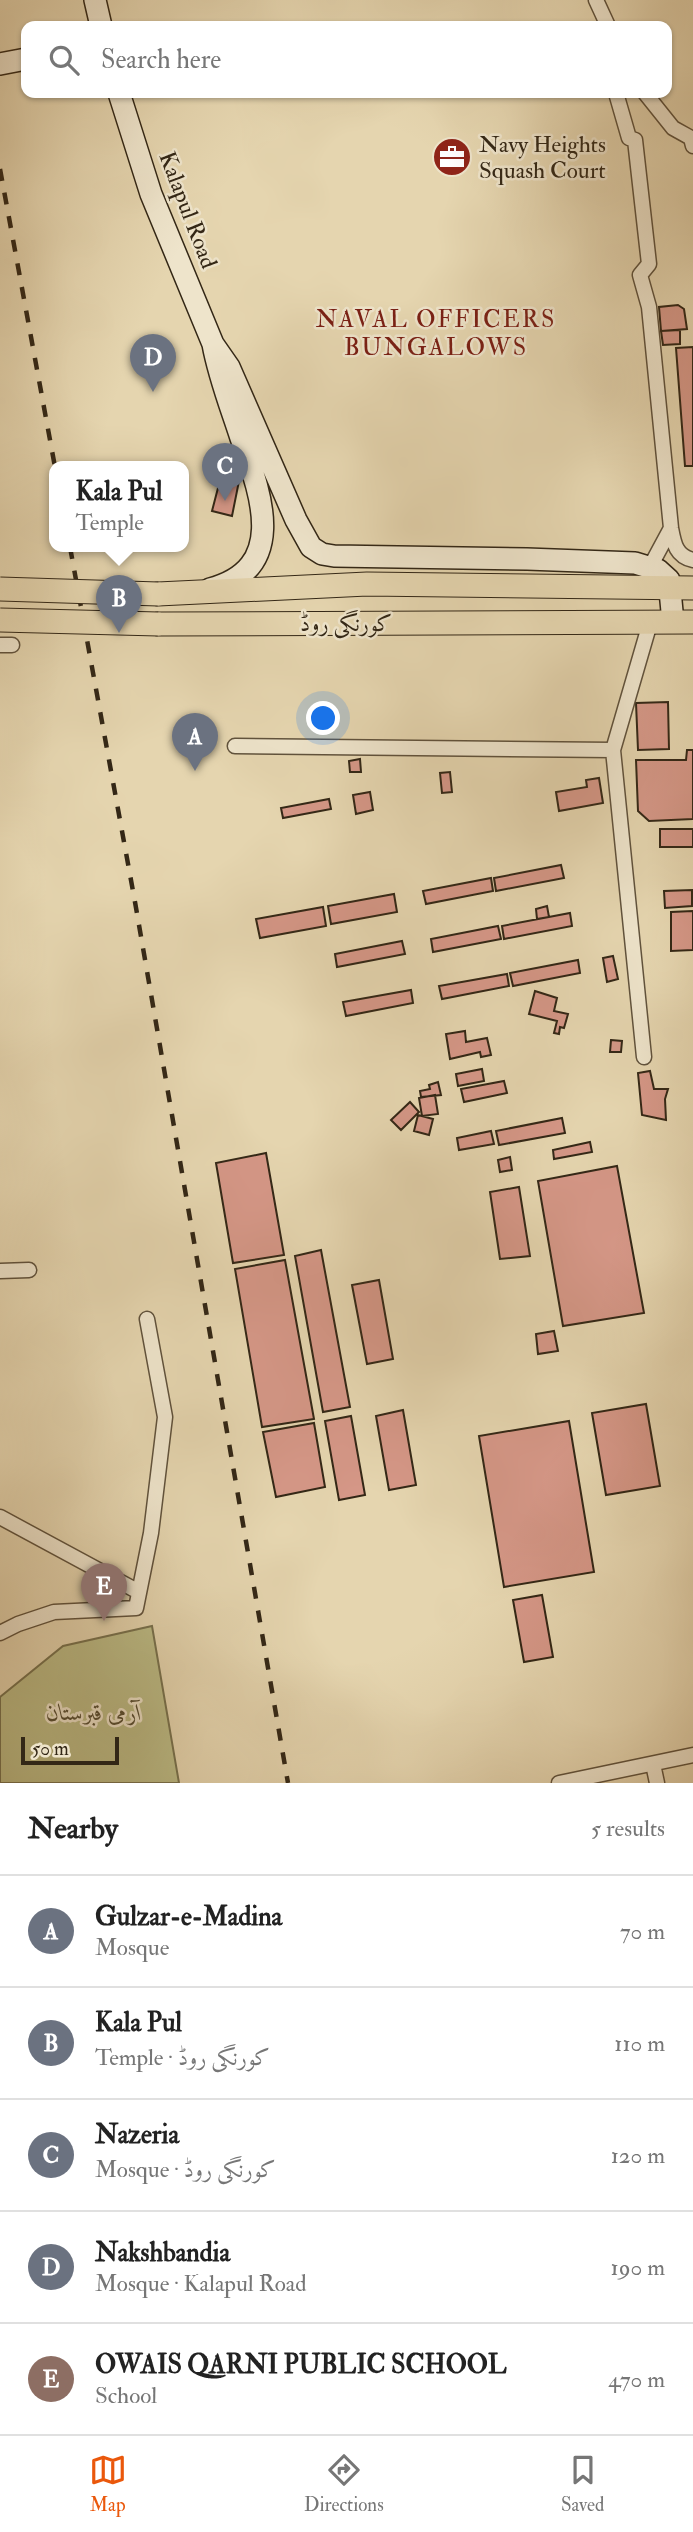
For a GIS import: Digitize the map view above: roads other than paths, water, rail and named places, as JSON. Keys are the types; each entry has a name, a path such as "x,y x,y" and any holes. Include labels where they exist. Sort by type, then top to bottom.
{"main road":[{"path":"0,589 158,594 367,584 682,588"},
{"name":"کورنگی روڈ","path":"0,620 158,624 672,623"}],"street":[{"path":"95,0 100,21"},
{"path":"596,0 606,21"},
{"path":"0,64 21,60"},
{"name":"Kalapul Road","path":"121,98 150,194 213,344"},
{"path":"617,98 629,138 635,140 649,264 640,275 649,307 671,528 675,548 693,560"},
{"path":"649,98 673,128 691,138 693,146"},
{"path":"213,344 229,366 305,538 311,547 322,554 374,558 635,563 650,567 682,588 672,623 613,750 644,1057"},
{"path":"195,593 222,585 246,569 259,546 264,517 260,494 218,369 213,344"},
{"path":"650,567 671,528"},
{"path":"235,746 613,750"},
{"path":"0,1270 29,1270"},
{"path":"0,1633 54,1612 136,1608 151,1533 164,1417 147,1320"},
{"path":"0,1517 139,1592"},
{"path":"559,1783 579,1781 693,1755"},
{"path":"653,1763 657,1783"}],"railway":[{"path":"0,169 54,461"},
{"path":"71,552 135,902 288,1783"}],"place":[{"name":"Navy Heights Squash Court","path":"452,157"},
{"name":"Nakshbandia","path":"153,392"},
{"name":"Nazeria","path":"225,501"},
{"name":"Kala Pul","path":"119,633"},
{"name":"Gulzar-e-Madina","path":"195,771"},
{"name":"OWAIS QARNI PUBLIC SCHOOL","path":"104,1621"}],"district":[{"name":"NAVAL OFFICERS BUNGALOWS","path":"436,333"}],"park label":[{"name":"آرمی قبرستان","path":"94,1712"}]}
